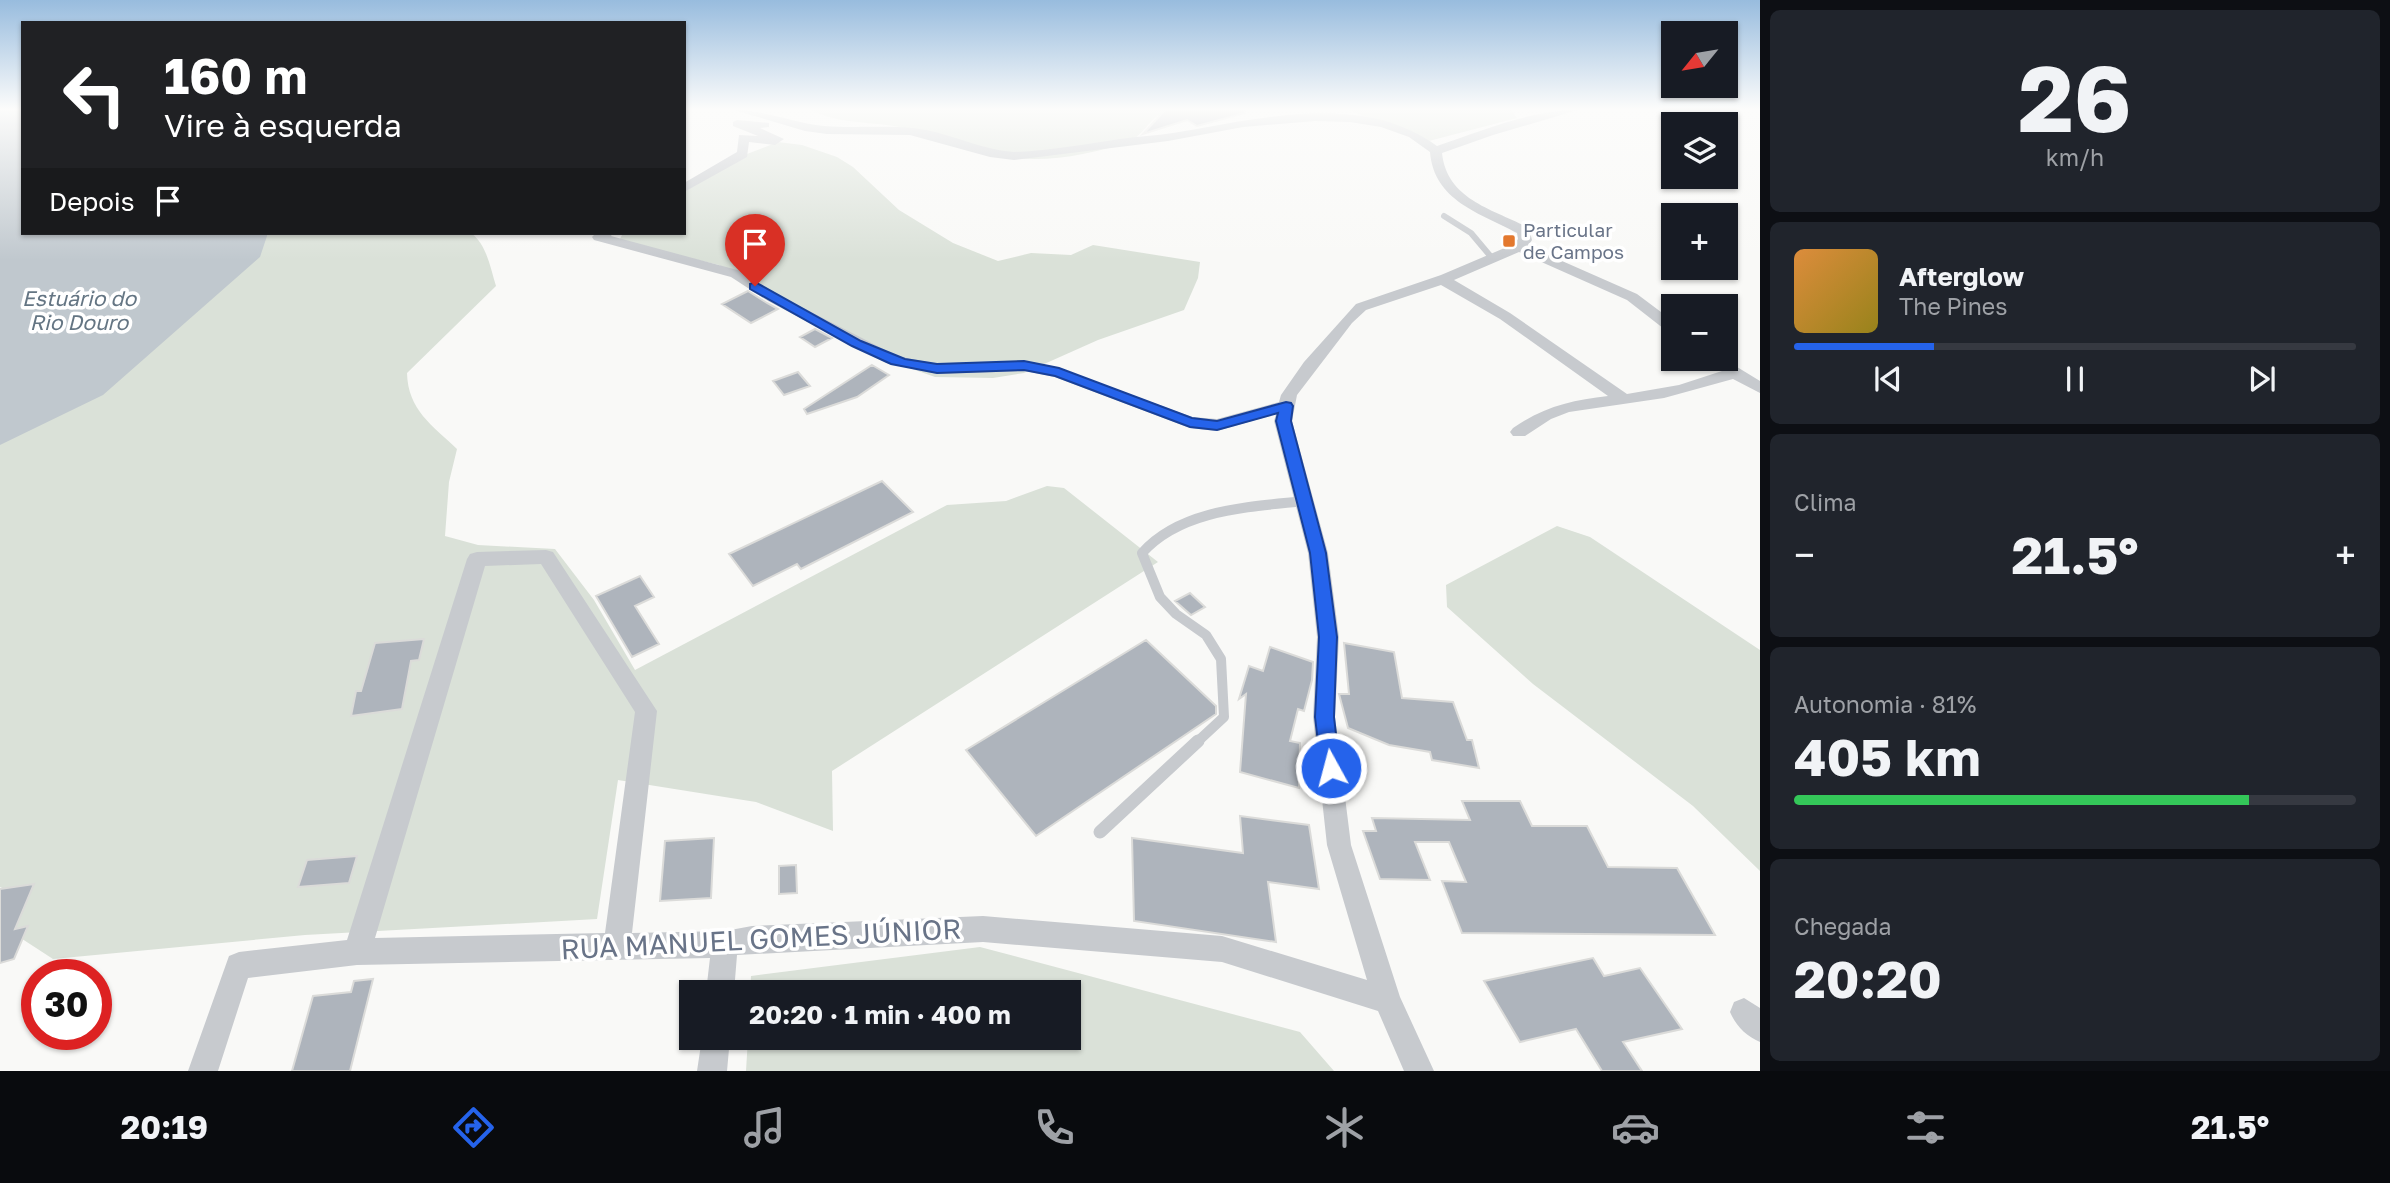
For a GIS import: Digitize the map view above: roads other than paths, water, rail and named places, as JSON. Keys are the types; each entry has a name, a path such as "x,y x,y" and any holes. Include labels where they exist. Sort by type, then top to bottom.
{"street":[{"path":"686,187 733,160"},
{"path":"1419,1071 1387,1000 1339,845 1324,717 1328,637 1318,553 1283,421 1289,396 1310,365 1347,320 1362,307 1442,279 1519,247 1525,240 1524,231 1502,218 1468,205 1453,193 1435,167 1435,160"},
{"path":"602,235 599,237 736,274 773,298 891,360 937,369 1024,366 1059,373 1190,422 1217,425 1286,406"},
{"path":"1519,247 1632,296 1661,319"},
{"path":"1442,279 1505,316 1624,400"},
{"path":"1730,371 1760,388"},
{"path":"1519,432 1541,415 1574,404 1624,400 1733,373"},
{"path":"357,952 477,559 546,557 646,711 617,947"},
{"name":"RUA MANUEL GOMES JÚNIOR","path":"203,1071 239,966 357,952 725,944 752,939 983,929 1222,949 1387,1000"},
{"path":"721,980 725,944"},
{"path":"712,1071 715,1050"}],"lane":[{"path":"1444,216 1468,228 1481,240 1492,258"},
{"path":"1100,832 1223,718 1221,659 1206,635 1176,614 1160,597 1142,553 1149,540 1214,512 1305,501"}],"water":[{"name":"Estuário do Rio Douro","path":"0,160 21,160 21,235 267,235 260,257 103,395 0,445"}],"place":[{"name":"Particular de Campos","path":"1509,241"}]}
